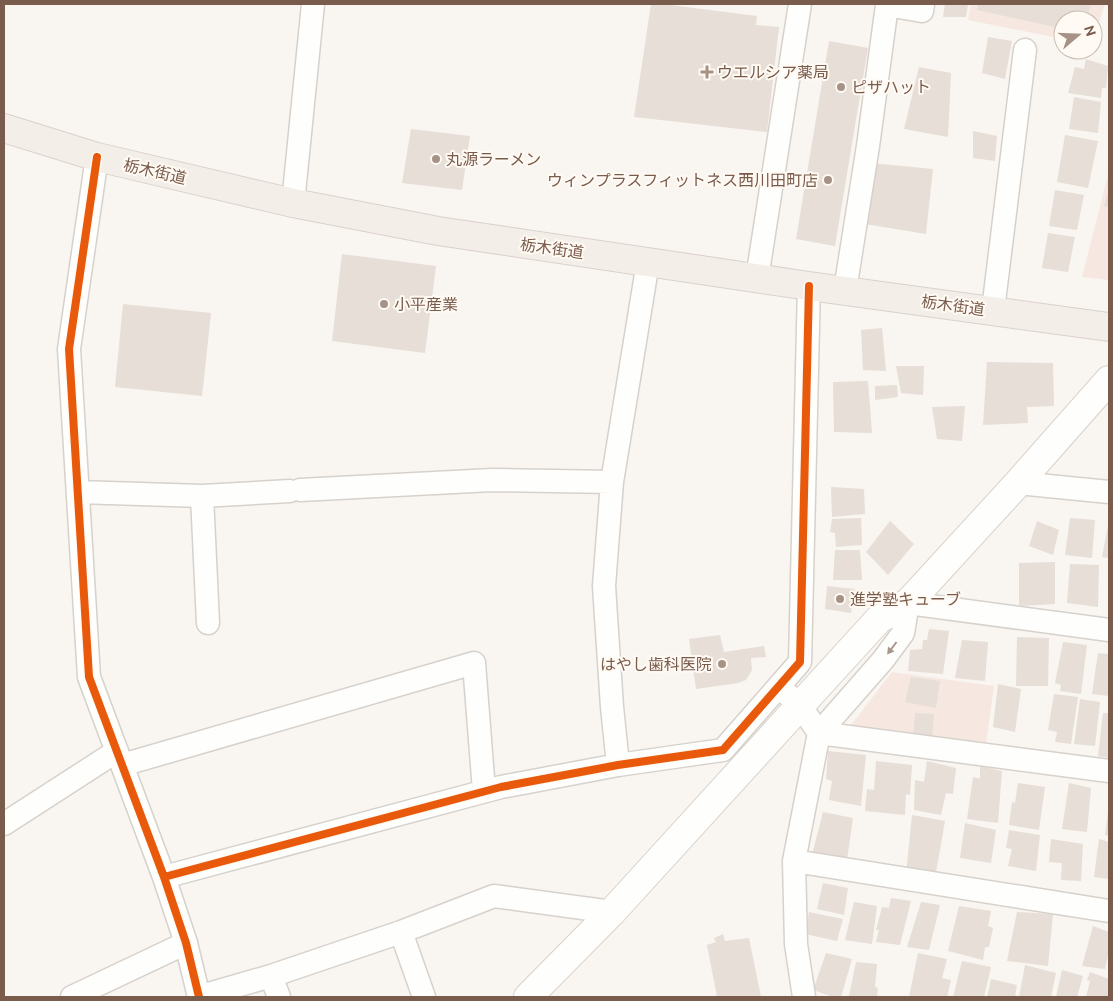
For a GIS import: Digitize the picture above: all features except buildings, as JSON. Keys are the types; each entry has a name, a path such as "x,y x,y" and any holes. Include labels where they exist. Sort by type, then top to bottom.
{"main road":[{"name":"栃木街道","path":"4,128 96,157 292,203 438,231 809,286 1109,327"}],"street":[{"path":"292,203 313,4"},
{"path":"757,278 800,4"},
{"path":"845,290 868,146 884,4 922,11 923,4"},
{"path":"993,310 1026,50"},
{"path":"96,157 69,349 89,677 164,878 186,942 199,997 271,976 401,932 494,896 612,912"},
{"path":"618,765 604,586 612,482 648,262"},
{"path":"164,878 484,792 618,765 723,750 800,662 809,286"},
{"path":"528,997 612,912 799,704 879,619 908,603 1109,380"},
{"path":"78,492 202,496 492,480 612,482"},
{"path":"1018,483 1109,492"},
{"path":"202,496 208,623"},
{"path":"908,603 1109,630"},
{"path":"804,997 796,944 794,861 819,734 883,660 903,633 908,603"},
{"path":"4,824 119,758 474,662 484,792"},
{"path":"779,687 799,704 819,734 1109,771"},
{"path":"794,861 1109,911"},
{"path":"401,932 424,997"},
{"path":"72,997 186,942"},
{"path":"271,976 279,997"}],"shaded area":[{"path":"971,4 1105,4 1103,10 1053,10 1053,37 968,20"},
{"path":"1109,171 1109,280 1082,277"},
{"path":"892,672 994,686 986,743 848,729"}],"cycle path":[{"path":"97,157 69,349 89,677 164,877 186,943 199,997"},
{"path":"164,877 501,787 618,765 723,750 800,662 809,286"}],"place":[{"name":"ウエルシア薬局","path":"707,72"},
{"name":"ピザハット","path":"841,87"},
{"name":"丸源ラーメン","path":"436,159"},
{"name":"ウィンプラスフィットネス西川田町店","path":"828,180"},
{"name":"小平産業","path":"384,304"},
{"name":"進学塾キューブ","path":"840,599"},
{"name":"はやし歯科医院","path":"722,664"}]}
